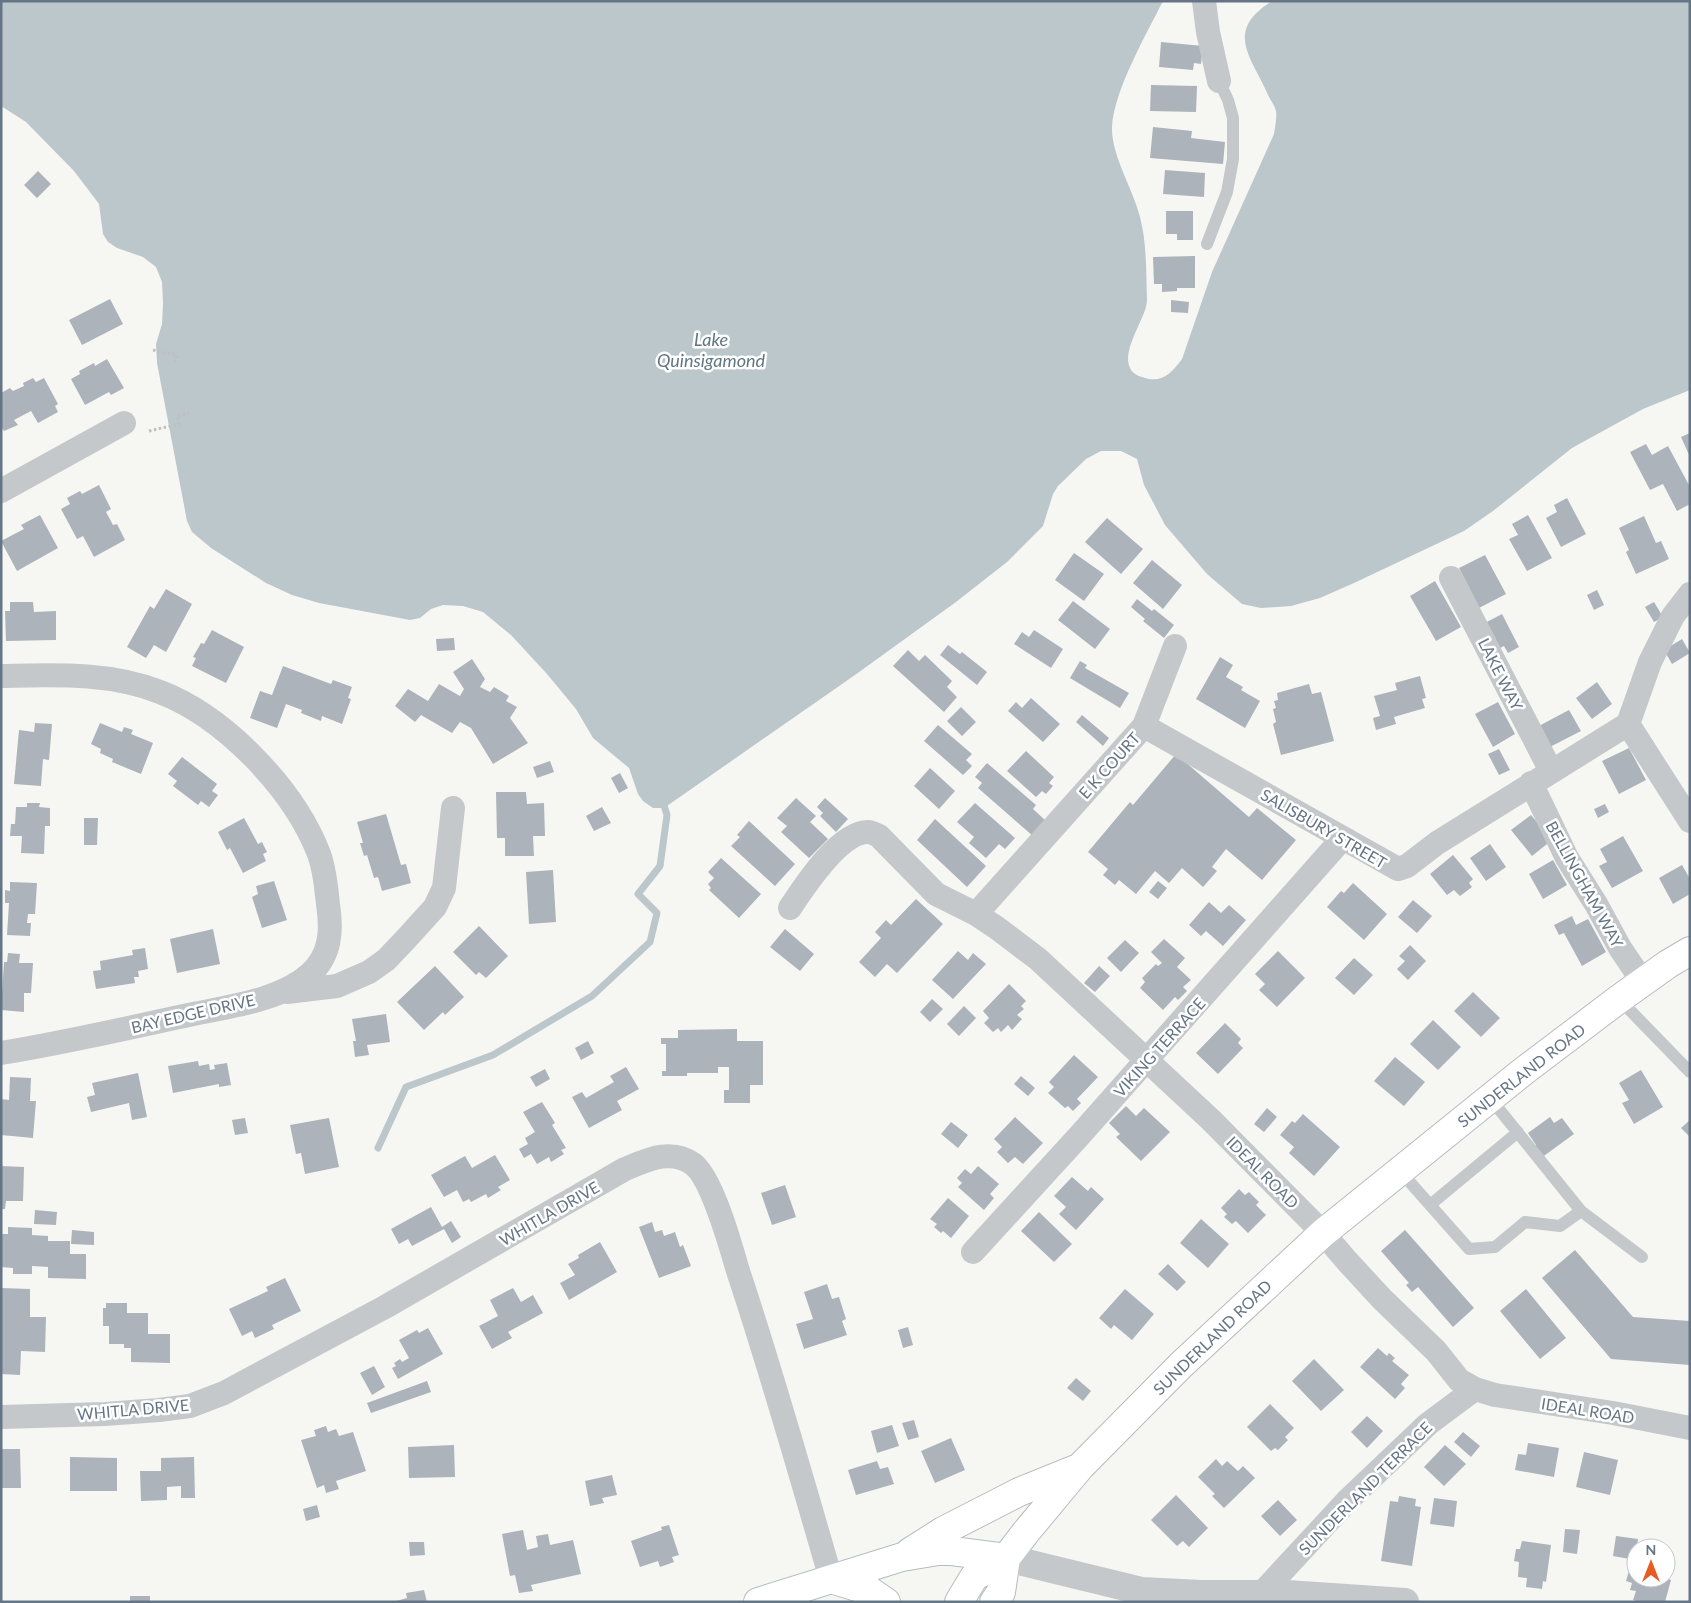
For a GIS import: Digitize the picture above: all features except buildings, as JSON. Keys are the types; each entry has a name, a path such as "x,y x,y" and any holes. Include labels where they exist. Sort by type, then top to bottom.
{"main road":[{"name":"SUNDERLAND ROAD","path":"1006,1558 1080,1467 1188,1358 1324,1233 1490,1098 1643,982 1690,951"},
{"path":"902,1557 943,1531 1018,1492 1080,1467"},
{"path":"758,1602 902,1557 938,1551 952,1551 1006,1558"},
{"path":"959,1602 974,1578 1006,1558"},
{"path":"994,1602 1001,1592 1006,1558"},
{"path":"831,1579 870,1591 886,1602"}],"street":[{"path":"1204,1 1208,32 1219,81"},
{"path":"1,491 124,424"},
{"name":"LAKE WAY","path":"1451,578 1541,777"},
{"path":"1690,594 1673,616 1650,662 1628,724 1690,822"},
{"name":"E K COURT","path":"976,914 1144,726 1176,646"},
{"name":"BAY EDGE DRIVE","path":"1,676 101,677 136,683 162,692 210,719 250,754 268,774 306,826 319,855 325,877 331,922 330,938 319,965 295,986 242,1005 186,1015 76,1040 1,1052"},
{"name":"SALISBURY STREET","path":"1144,726 1398,869 1407,866 1437,843 1628,724"},
{"name":"BELLINGHAM WAY","path":"1541,777 1567,858 1596,904 1620,948 1643,982"},
{"path":"273,994 337,986 369,972 386,960 435,906 444,888 453,808"},
{"name":"IDEAL ROAD","path":"790,908 823,861 843,843 861,833 869,832 879,836 936,894 976,914 1038,959 1211,1120 1324,1233 1382,1299 1436,1351 1459,1380 1474,1389 1495,1395 1613,1413 1690,1428"},
{"name":"VIKING TERRACE","path":"973,1252 1146,1061 1342,839"},
{"name":"WHITLA DRIVE","path":"1,1417 105,1414 159,1410 190,1406 216,1397 384,1307 625,1169 651,1158 681,1157 694,1165 701,1174 711,1192 724,1227 760,1337 831,1579"},
{"name":"SUNDERLAND TERRACE","path":"1260,1594 1348,1500 1428,1424 1474,1389"},
{"path":"1006,1558 1142,1591 1334,1596 1405,1602"}],"lane":[{"path":"1207,244 1227,192 1233,159 1233,118 1228,100 1219,81"},
{"path":"1620,999 1690,1072"},
{"path":"1490,1098 1581,1211 1642,1257"},
{"path":"1430,1206 1518,1132"},
{"path":"1400,1171 1469,1249 1495,1246 1525,1222 1560,1226 1581,1211"}],"path":[{"path":"153,350 177,355 175,362"},
{"path":"149,431 179,424 177,416 189,413"}],"water":[{"name":"Lake Quinsigamond","path":"1,1 1163,1 1140,46 1118,96 1112,127 1115,149 1140,217 1146,258 1146,307 1131,343 1128,360 1130,368 1135,374 1140,377 1155,379 1170,373 1182,359 1212,272 1274,134 1275,109 1250,57 1246,46 1245,34 1248,23 1257,12 1272,1 1690,1 1690,390 1643,409 1572,448 1493,511 1464,531 1320,598 1291,606 1261,608 1242,604 1207,574 1165,525 1144,485 1137,459 1121,451 1101,451 1086,459 1058,486 1053,494 1043,526 1007,562 956,602 855,675 664,808 653,808 643,801 638,794 629,768 593,738 576,709 547,674 511,635 483,612 463,606 443,605 431,609 420,618 410,620 319,603 292,595 266,583 211,548 192,532 187,521 157,363 156,344 162,324 162,282 156,267 143,257 117,248 108,242 103,234 99,204 74,171 26,122 1,106"}],"waterway":[{"path":"378,1148 406,1087 493,1055 592,996 650,942 657,913 638,894 660,866 667,815 662,799"}]}
